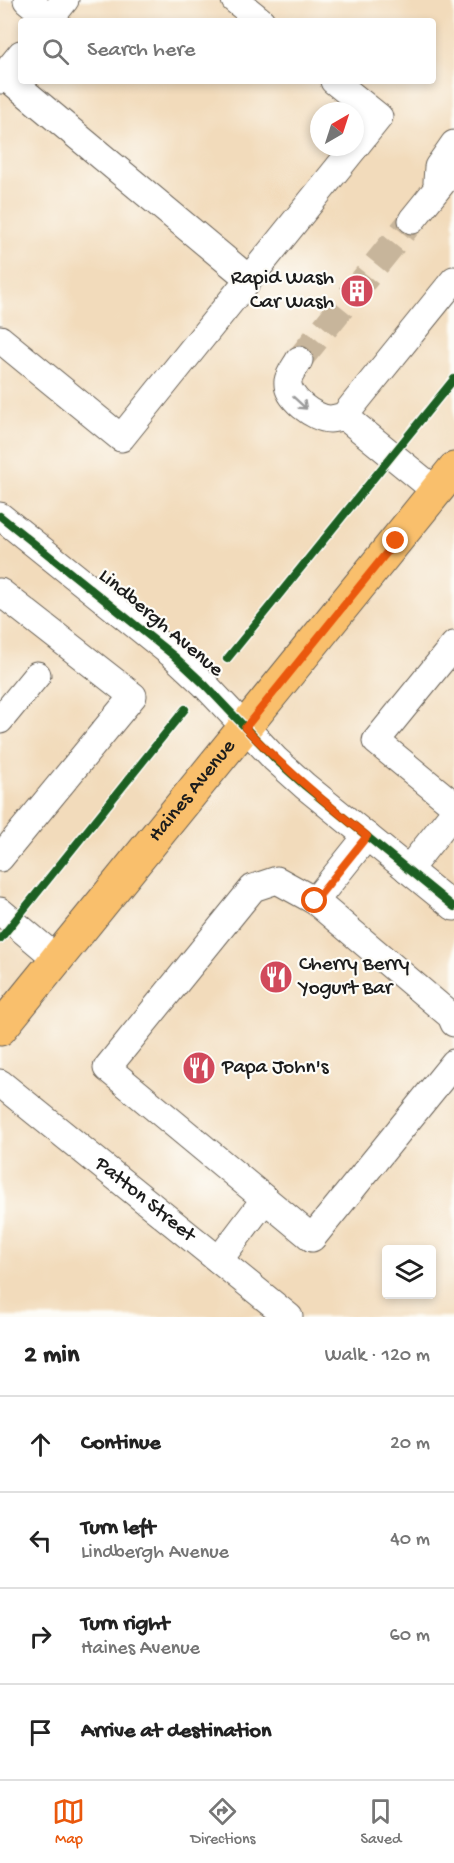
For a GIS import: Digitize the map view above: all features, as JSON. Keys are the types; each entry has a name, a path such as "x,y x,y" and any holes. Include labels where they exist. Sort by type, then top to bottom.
{"main road":[{"name":"Haines Avenue","path":"0,1029 445,480"}],"street":[{"path":"27,0 54,13"},
{"path":"235,0 257,18"},
{"path":"18,58 2,78 249,279"},
{"path":"338,84 360,102"},
{"path":"364,105 379,117 364,136"},
{"path":"443,190 437,182 438,166 454,144"},
{"path":"0,339 121,438 348,156"},
{"path":"412,220 443,190 454,168"},
{"path":"299,360 288,380 293,398 315,415 330,419 344,416 454,280"},
{"path":"344,416 445,480"},
{"name":"Lindbergh Avenue","path":"0,516 174,656 205,685 275,759 305,786 454,907"},
{"path":"0,592 133,696 4,844"},
{"path":"454,645 376,741 454,805"},
{"path":"0,720 37,675"},
{"path":"408,870 454,812"},
{"path":"315,901 367,836"},
{"path":"454,1023 451,1016 315,901 277,880 253,888 107,1068 312,1238 454,1063"},
{"path":"0,911 57,959"},
{"name":"Patton Street","path":"0,1083 289,1317"},
{"path":"219,1260 265,1199"}],"tunnel":[{"path":"299,360 412,220"}],"cycle path":[{"path":"227,659 454,379"},
{"path":"0,516 174,656 205,685 275,759 305,786 454,907"},
{"path":"0,939 185,709"}],"place":[{"name":"Rapid Wash Car Wash","path":"357,291"},
{"name":"Cherry Berry Yogurt Bar","path":"276,977"},
{"name":"Papa John's","path":"199,1068"}],"route":[{"path":"315,901 367,836 305,786 245,728 396,541"}]}
